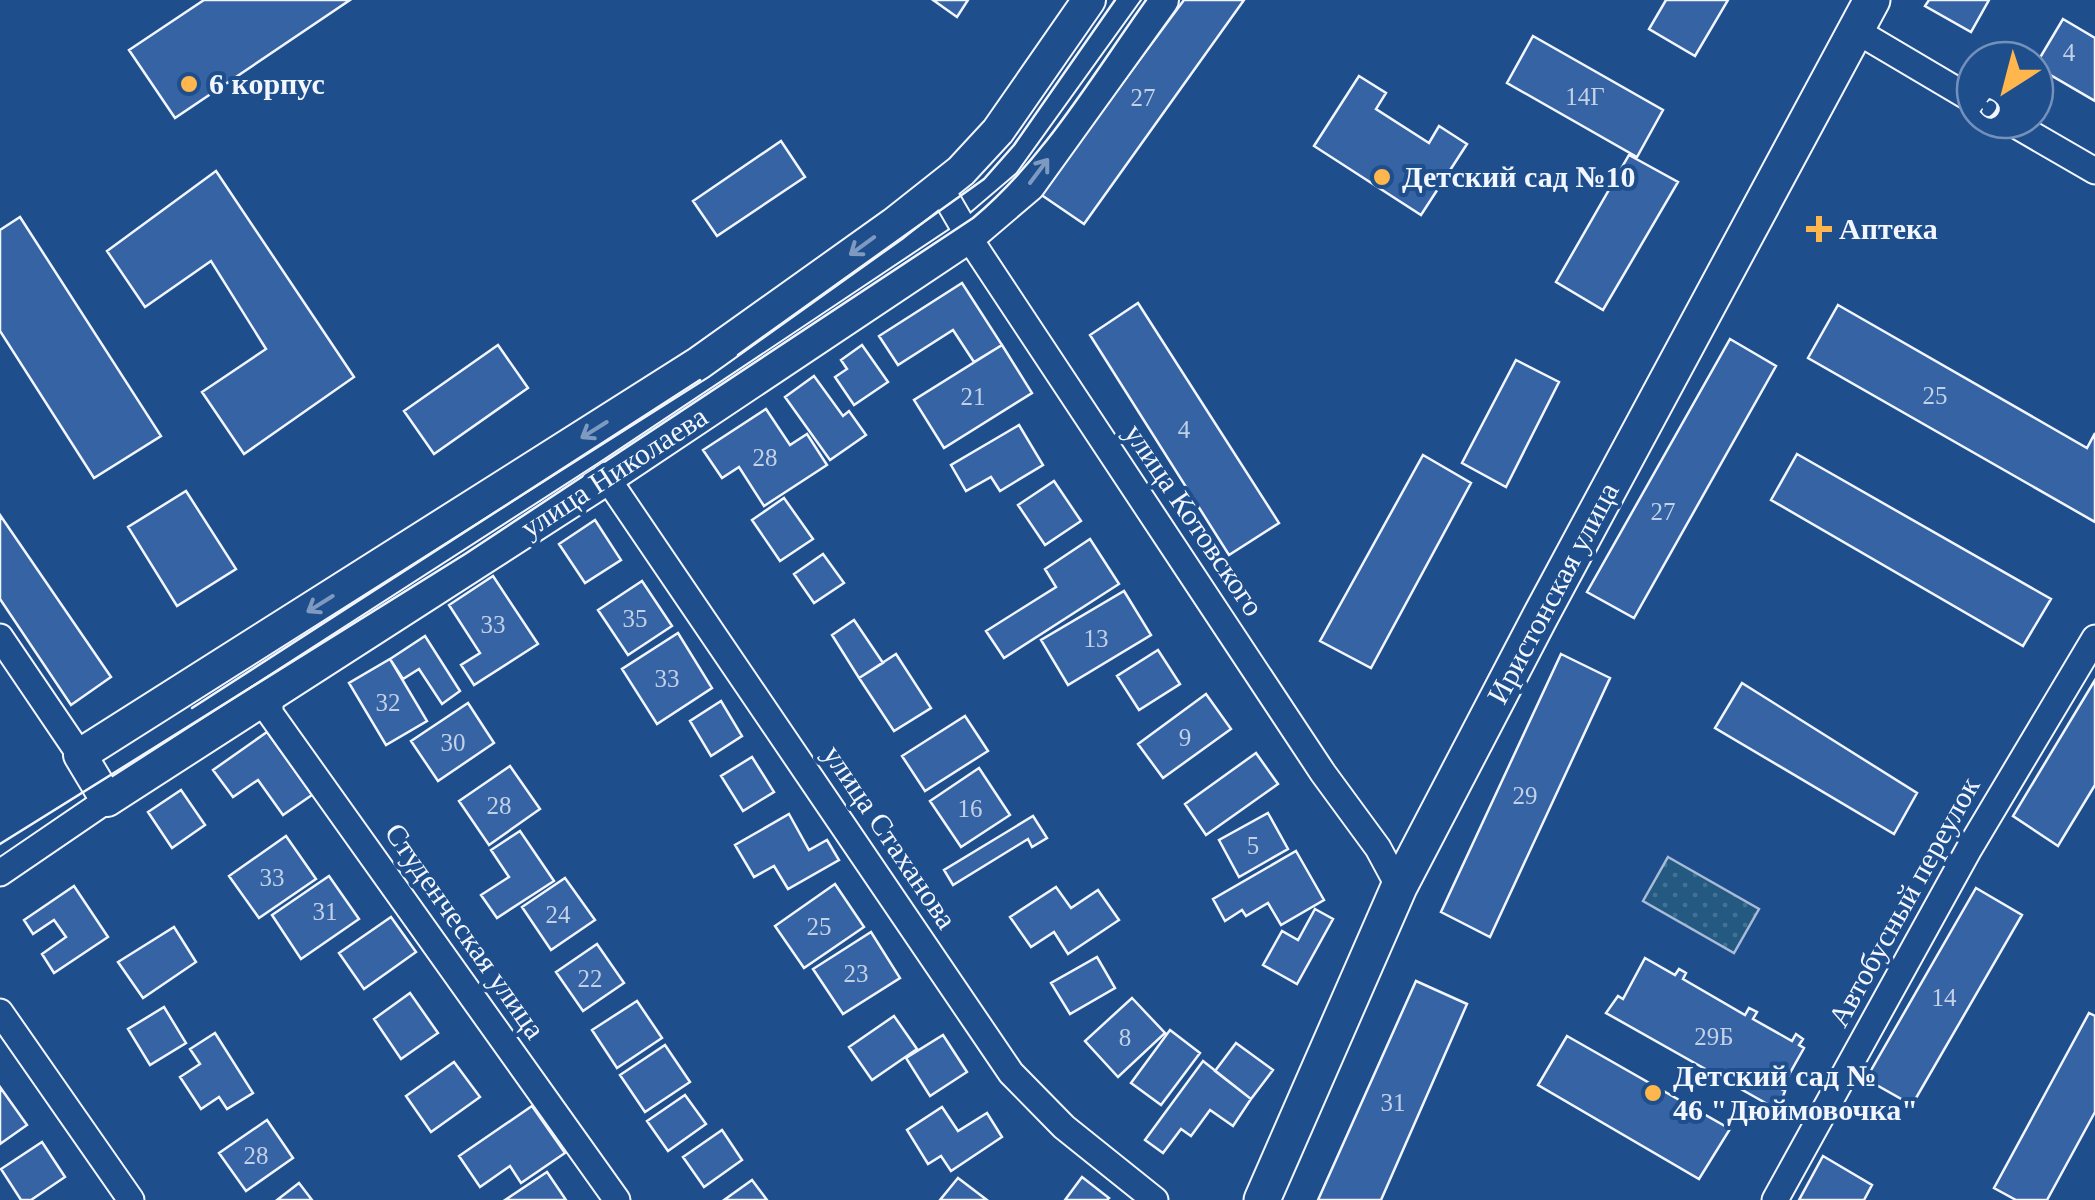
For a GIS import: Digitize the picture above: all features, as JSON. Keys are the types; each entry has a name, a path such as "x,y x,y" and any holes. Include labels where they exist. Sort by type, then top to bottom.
{"main road":[{"name":"Иристонская улица","path":"1262,1200 1399,888 1549,600 1864,15"}],"street":[{"name":"улица Николаева","path":"80,755 699,364 894,224 961,171 998,131 1089,0"},
{"name":"улица Николаева","path":"0,873 106,800 607,478 968,237 1029,185 1162,0"},
{"path":"1864,15 1955,86"},
{"path":"2042,140 2095,171"},
{"name":"улица Котовского","path":"940,187 968,237 1323,774 1378,848 1399,888"},
{"name":"улица Стаханова","path":"607,478 1010,1073 1064,1128 1156,1200"},
{"path":"0,637 106,800"},
{"name":"Автобусный переулок","path":"1774,1200 1969,849 2095,638"},
{"name":"Студенческая улица","path":"270,696 270,713 617,1200"},
{"path":"0,1012 130,1200"}],"shaded area":[{"path":"1668,857 1759,909 1734,953 1643,901"}],"building":[{"name":"6 корпус","path":"204,0 350,0 175,118 129,50"},
{"path":"933,0 968,0 957,17"},
{"path":"1184,0 1244,0 1084,224 1040,194"},
{"path":"1666,0 1728,0 1695,56 1649,29"},
{"path":"1929,0 1989,0 1971,32 1925,6"},
{"path":"2063,19 2095,38 2095,101 2055,78 2055,40 2050,40"},
{"path":"1533,36 1663,110 1637,157 1507,83"},
{"path":"1359,76 1386,93 1376,109 1429,143 1439,126 1467,144 1421,215 1314,146"},
{"path":"781,141 805,177 717,236 693,201"},
{"path":"1629,155 1678,182 1603,310 1556,282"},
{"path":"216,171 354,377 244,454 202,392 266,349 211,261 145,307 107,251"},
{"path":"20,217 161,436 94,478 0,331 0,230"},
{"path":"962,283 1002,345 974,362 953,330 898,365 879,336"},
{"path":"1138,303 1279,523 1229,555 1090,335"},
{"path":"1838,305 2087,448 2095,433 2095,522 1808,358"},
{"path":"1730,339 1776,366 1634,618 1587,592"},
{"path":"498,345 528,388 434,454 404,411"},
{"path":"862,345 888,382 854,405 835,377 847,369 841,360"},
{"path":"1002,345 1032,393 944,448 914,400"},
{"path":"1516,360 1559,382 1506,487 1462,463"},
{"path":"814,376 843,416 849,411 866,435 830,460 785,397"},
{"path":"766,409 790,445 807,434 827,465 764,506 739,467 722,478 703,450"},
{"path":"1019,425 1043,465 1000,491 991,477 966,491 951,465"},
{"path":"1797,454 2051,599 2023,646 1771,500"},
{"path":"1423,455 1471,483 1371,668 1320,641"},
{"path":"1054,481 1081,521 1045,545 1018,505"},
{"path":"186,491 236,569 177,606 128,527"},
{"path":"784,498 813,539 780,561 752,520"},
{"path":"0,515 111,677 71,705 0,599"},
{"path":"595,520 621,560 585,583 559,544"},
{"path":"1090,539 1119,584 1004,658 986,631 1056,587 1045,569"},
{"path":"823,554 844,583 814,603 794,574"},
{"path":"493,576 538,644 474,685 461,665 480,653 449,605"},
{"path":"642,581 672,626 628,655 598,610"},
{"path":"1124,591 1151,635 1068,685 1041,640"},
{"path":"854,620 883,663 859,678 832,635"},
{"path":"678,633 712,688 657,724 622,669"},
{"path":"425,636 460,691 442,704 419,669 403,679 390,659"},
{"path":"1158,650 1180,684 1139,710 1117,676"},
{"path":"896,654 931,708 894,731 859,678"},
{"path":"1561,654 1610,678 1490,937 1441,912"},
{"path":"390,659 427,721 386,745 349,683"},
{"path":"2095,680 2095,785 2058,846 2013,816"},
{"path":"1742,683 1917,793 1894,834 1715,728"},
{"path":"1206,694 1231,729 1163,778 1138,744"},
{"path":"721,701 742,736 711,756 690,721"},
{"path":"468,703 494,743 438,781 411,741"},
{"path":"965,716 988,751 925,791 902,756"},
{"path":"267,732 312,795 283,815 258,780 233,797 213,770"},
{"path":"1256,753 1278,784 1206,835 1185,804"},
{"path":"752,757 774,792 743,811 721,776"},
{"path":"510,766 540,809 489,845 459,801"},
{"path":"979,768 1010,815 961,847 930,801"},
{"path":"181,790 205,825 172,848 148,812"},
{"path":"1268,813 1288,849 1239,877 1219,840"},
{"path":"789,814 809,850 827,840 839,860 788,889 774,866 754,877 735,845"},
{"path":"1033,816 1047,838 1032,847 1028,839 953,885 944,870"},
{"path":"520,831 554,881 497,918 481,895 509,877 491,850"},
{"path":"286,836 316,879 259,918 229,876"},
{"path":"1296,851 1324,900 1281,925 1268,903 1246,916 1242,910 1225,921 1213,899"},
{"path":"329,876 359,919 301,959 272,915"},
{"path":"565,878 595,920 551,950 522,907"},
{"path":"835,884 864,927 804,968 775,926"},
{"path":"74,886 108,937 54,973 42,954 66,937 54,920 33,934 24,920"},
{"path":"1056,887 1071,908 1098,890 1119,920 1068,954 1054,932 1031,947 1010,917"},
{"path":"1976,888 2022,915 1912,1105 1866,1079"},
{"path":"1315,909 1333,919 1297,984 1263,965 1282,931 1298,940"},
{"path":"391,917 416,952 364,989 339,953"},
{"path":"174,927 196,962 143,998 118,962"},
{"path":"871,932 900,978 843,1014 813,969"},
{"path":"597,944 624,983 583,1011 556,972"},
{"path":"1097,957 1115,988 1070,1014 1051,983"},
{"path":"1645,958 1675,975 1679,969 1686,973 1683,979 1745,1015 1749,1008 1757,1012 1753,1019 1792,1041 1796,1034 1803,1039 1799,1045 1804,1048 1781,1089 1785,1091 1778,1110 1606,1013 1618,996 1623,999"},
{"path":"1416,981 1467,1004 1381,1200 1318,1200"},
{"path":"410,993 438,1033 401,1059 374,1019"},
{"path":"1132,998 1165,1033 1118,1077 1085,1041"},
{"path":"637,1001 662,1038 617,1068 592,1030"},
{"path":"164,1007 186,1043 150,1065 128,1029"},
{"path":"2089,1013 2095,1016 2095,1112 2047,1200 2016,1200 1994,1188"},
{"path":"894,1016 917,1049 872,1080 849,1047"},
{"path":"1170,1030 1200,1053 1161,1105 1131,1083"},
{"path":"215,1033 253,1093 227,1109 219,1097 201,1109 180,1077 200,1064 190,1049"},
{"path":"943,1035 967,1072 930,1096 906,1058"},
{"path":"1567,1036 1730,1129 1699,1179 1538,1085"},
{"path":"1236,1043 1273,1070 1251,1099 1215,1071"},
{"path":"665,1045 690,1082 645,1112 620,1075"},
{"path":"1203,1061 1251,1099 1233,1126 1210,1110 1191,1136 1181,1129 1163,1153 1145,1140"},
{"path":"454,1062 480,1097 431,1132 406,1096"},
{"path":"0,1087 27,1125 0,1144"},
{"path":"685,1095 706,1124 668,1151 647,1121"},
{"path":"532,1106 565,1153 521,1183 510,1166 480,1187 459,1156"},
{"path":"942,1107 958,1131 987,1113 1002,1137 951,1171 941,1156 928,1164 907,1130"},
{"path":"267,1120 293,1158 246,1191 219,1153"},
{"path":"722,1130 742,1160 704,1187 683,1157"},
{"path":"42,1142 65,1177 31,1200 21,1200 1,1169"},
{"path":"1823,1156 1872,1185 1864,1200 1799,1200"},
{"path":"547,1172 566,1200 505,1200"},
{"path":"1082,1177 1109,1198 1065,1200"},
{"path":"958,1178 987,1200 940,1200"},
{"path":"752,1180 767,1200 724,1200"},
{"path":"299,1183 312,1200 277,1200"}],"tram line":[{"path":"738,355 984,179 1014,145 1115,0"},
{"path":"0,844 465,554 973,218 1045,143 1146,0"},
{"path":"192,708 700,380"}],"place":[{"name":"6 корпус","path":"189,84"},
{"name":"Детский сад №10","path":"1382,177"},
{"name":"Аптека","path":"1819,229"},
{"name":"Детский сад № 46 \"Дюймовочка\"","path":"1653,1093"}]}
